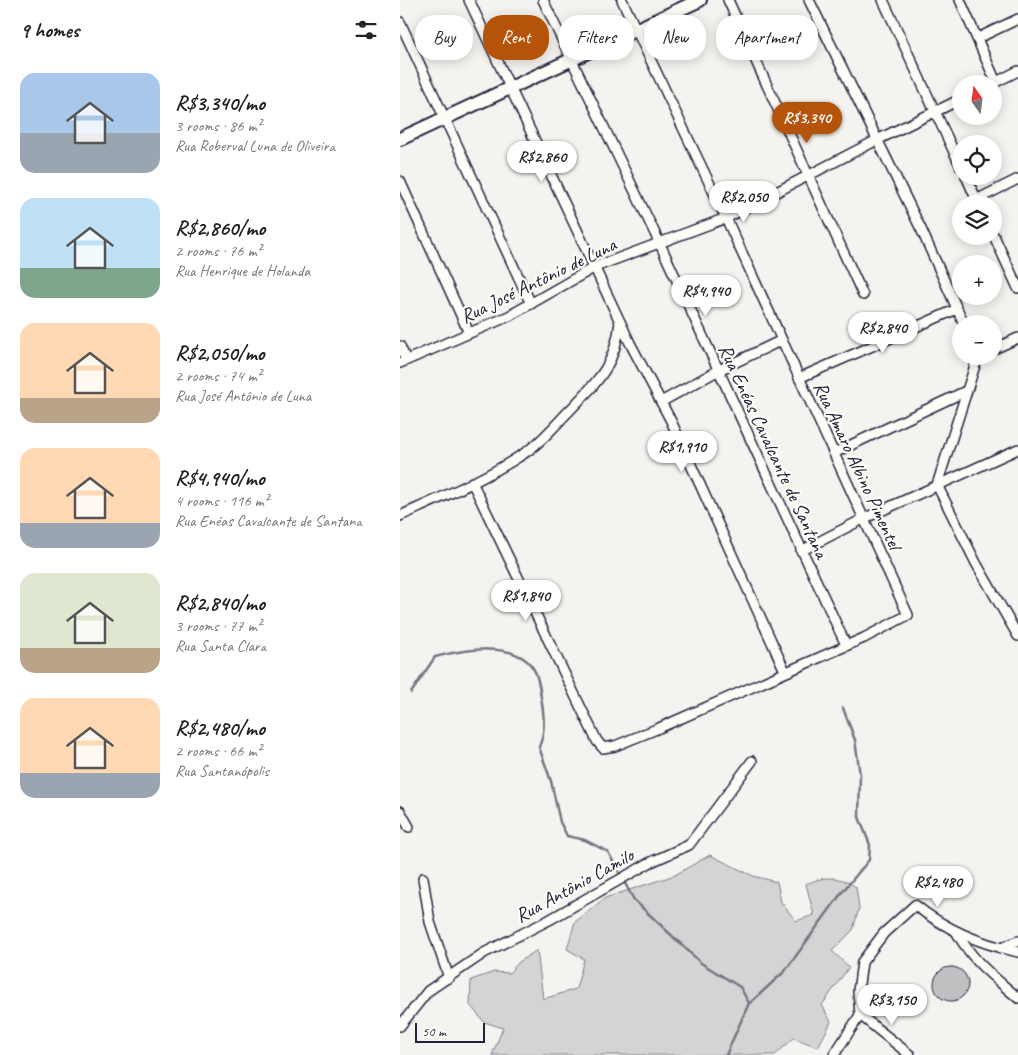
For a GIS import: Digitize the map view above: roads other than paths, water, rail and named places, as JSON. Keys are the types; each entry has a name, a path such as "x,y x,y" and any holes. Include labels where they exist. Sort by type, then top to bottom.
{"street":[{"path":"469,0 620,322 661,402 785,671"},
{"name":"Rua Enéas Cavalcante de Santana","path":"543,0 660,244 717,371 846,645"},
{"name":"Rua Amaro Albino Pimentel","path":"472,482 589,724 603,748 615,746 659,728 785,671 881,631 908,615 726,218 622,0"},
{"path":"400,139 572,61 700,0"},
{"path":"728,0 863,296"},
{"path":"809,0 960,315"},
{"path":"883,0 952,146"},
{"path":"960,0 978,38 991,75"},
{"path":"978,38 1018,19"},
{"path":"400,22 531,304"},
{"path":"1002,79 1018,71"},
{"name":"Rua José Antônio de Luna","path":"403,362 509,316 595,268 726,218 952,103"},
{"path":"989,195 1018,179"},
{"path":"400,181 469,332"},
{"path":"998,245 1018,288"},
{"path":"800,378 958,309"},
{"path":"400,516 472,482 521,456 538,444 594,386 614,356 620,322"},
{"path":"1002,345 1018,338"},
{"path":"661,402 717,371 782,340"},
{"path":"400,346 403,362"},
{"path":"975,365 937,485 976,564 1018,636"},
{"path":"834,453 966,391"},
{"path":"801,551 937,485 1018,449"},
{"name":"Rua Antônio Camilo","path":"400,1026 428,992 484,953 549,920 649,863 689,845 752,761"},
{"path":"400,812 409,827"},
{"path":"423,878 430,922 448,978"},
{"path":"834,1055 860,1014 858,992 862,962 884,934 915,905 953,931 1018,952"},
{"path":"953,931 984,971 1018,998"},
{"path":"1001,948 1018,941"},
{"path":"860,1014 910,1055"}],"waterway":[{"path":"411,693 435,657 446,654 473,650 501,650 514,653 525,659 533,668 538,682 544,716 543,735 539,747 551,781 560,822 567,836 585,840 608,852 634,900 701,963 740,987 749,1003 726,1055"},
{"path":"750,1003 785,971 843,891 869,860 870,845 859,817 860,775 855,740 843,708"}]}
